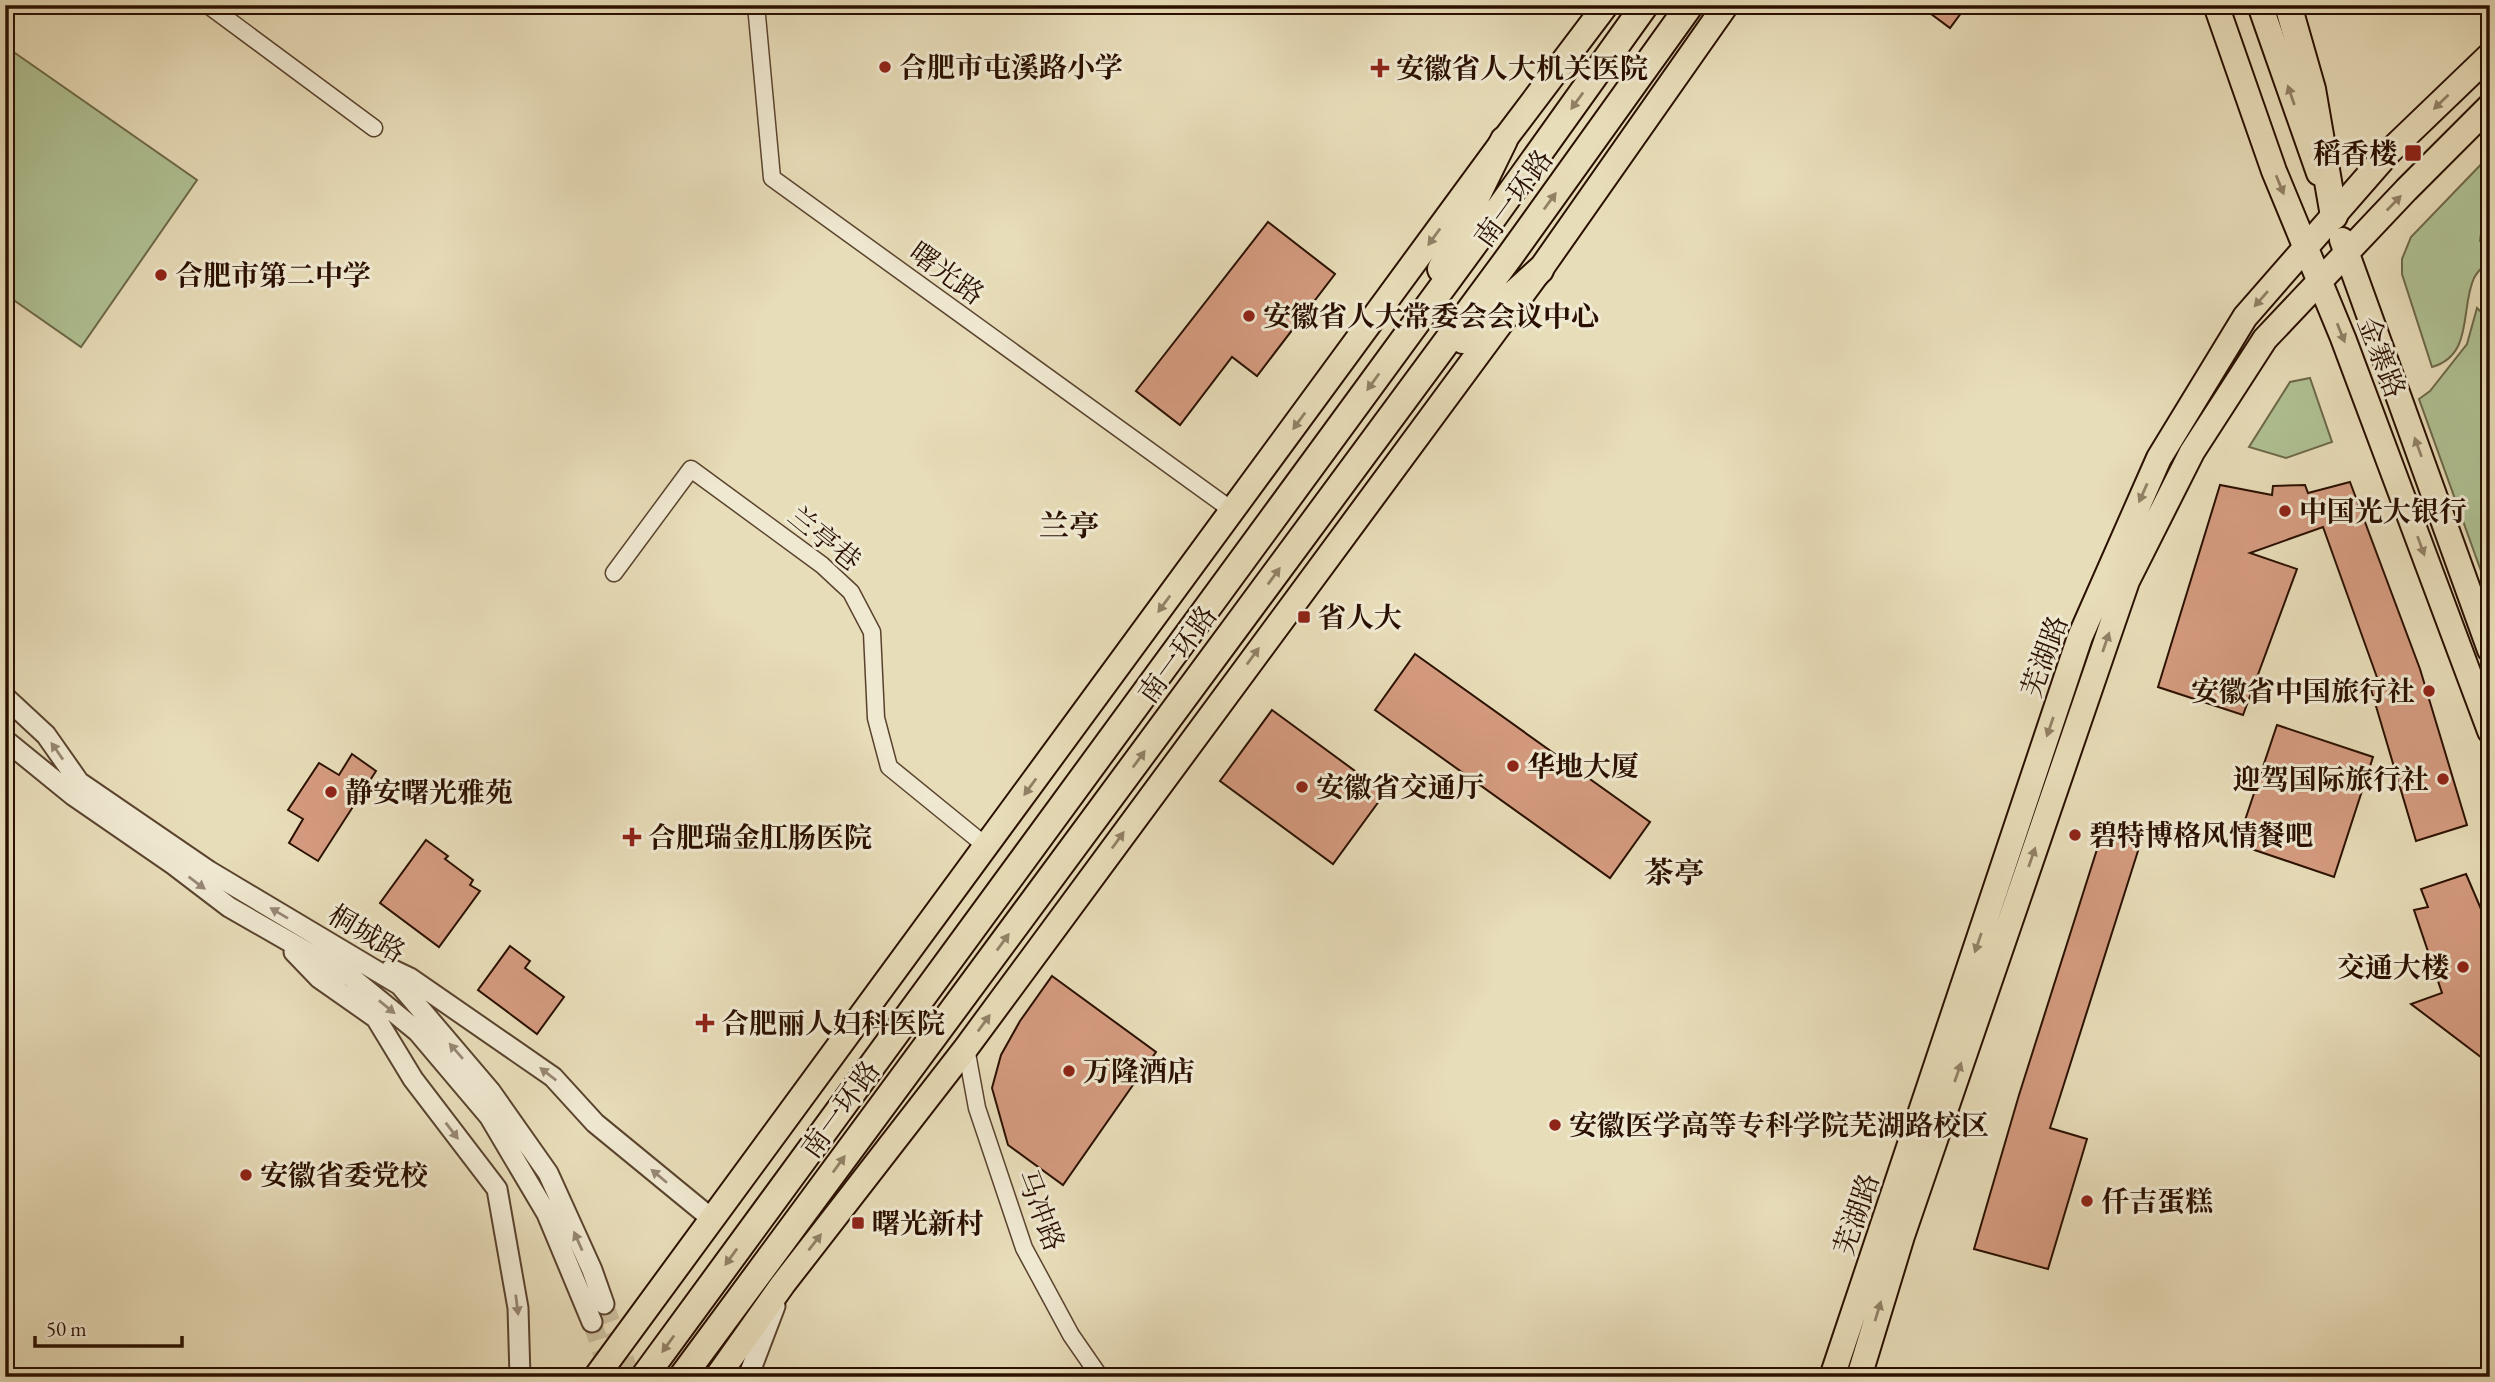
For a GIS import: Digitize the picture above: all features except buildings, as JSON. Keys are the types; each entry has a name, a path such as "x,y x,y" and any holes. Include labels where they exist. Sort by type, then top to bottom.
{"highway":[{"name":"南一环路","path":"644,1377 1646,5"},
{"name":"南一环路","path":"682,1377 1420,379 1690,5"},
{"path":"2288,5 2312,89 2334,216"},
{"path":"1413,327 1504,140"},
{"path":"1420,379 1540,270"}],"main road":[{"path":"596,1377 1504,140 1606,5"},
{"path":"717,1377 783,1284 966,1048 1540,270 1726,5"},
{"name":"金寨路","path":"2216,5 2274,172 2343,338 2490,731"},
{"name":"金寨路","path":"2260,5 2489,646"},
{"name":"芜湖路","path":"1832,1377 2080,637 2159,457 2245,317 2389,152 2490,55"},
{"name":"芜湖路","path":"1859,1377 1902,1236 2127,581 2199,441 2265,339 2490,106"}],"street":[{"path":"208,5 374,128"},
{"name":"曙光路","path":"756,5 772,178 1233,511"},
{"name":"兰亭巷","path":"614,573 691,469 754,515 822,565 851,592 872,632 876,718 889,767 986,846"},
{"name":"桐城路","path":"5,697 46,735 79,782 209,871 400,985 491,1091 548,1173 592,1270 604,1304"},
{"name":"桐城路","path":"5,740 74,796 174,865 229,907 351,977 418,1032 489,1116 547,1214 592,1322"},
{"path":"279,936 319,978 376,1018 413,1079 497,1189 518,1308 520,1377"},
{"path":"363,963 397,971 410,978 554,1077 595,1123 712,1219"},
{"name":"马冲路","path":"966,1048 978,1108 1024,1248 1071,1335 1100,1377"},
{"path":"748,1377 783,1284"}],"green space":[{"path":"5,46 197,180 81,347 5,294"},
{"path":"2490,155 2490,191 2486,197 2480,241 2488,249 2488,261 2474,278 2460,341 2445,361 2432,367 2402,274 2402,259 2411,237"},
{"path":"2477,308 2490,321 2490,596 2419,399 2430,391 2467,344"},
{"path":"2310,378 2332,442 2286,458 2249,447 2290,382"}],"tunnel":[{"path":"604,1304 631,1377"},
{"path":"592,1322 609,1374"}],"place":[{"name":"合肥市屯溪路小学","path":"885,67"},
{"name":"安徽省人大机关医院","path":"1380,68"},
{"name":"稻香楼","path":"2413,153"},
{"name":"合肥市第二中学","path":"161,275"},
{"name":"安徽省人大常委会会议中心","path":"1249,316"},
{"name":"中国光大银行","path":"2285,511"},
{"name":"省人大","path":"1304,617"},
{"name":"安徽省中国旅行社","path":"2429,691"},
{"name":"华地大厦","path":"1513,766"},
{"name":"迎驾国际旅行社","path":"2443,779"},
{"name":"安徽省交通厅","path":"1302,787"},
{"name":"静安曙光雅苑","path":"331,792"},
{"name":"碧特博格风情餐吧","path":"2075,835"},
{"name":"合肥瑞金肛肠医院","path":"632,837"},
{"name":"交通大楼","path":"2463,967"},
{"name":"合肥丽人妇科医院","path":"705,1023"},
{"name":"万隆酒店","path":"1069,1071"},
{"name":"安徽医学高等专科学院芜湖路校区","path":"1555,1125"},
{"name":"安徽省委党校","path":"246,1175"},
{"name":"仟吉蛋糕","path":"2087,1201"},
{"name":"曙光新村","path":"858,1223"}],"district":[{"name":"兰亭","path":"1069,526"},
{"name":"茶亭","path":"1674,873"}]}
